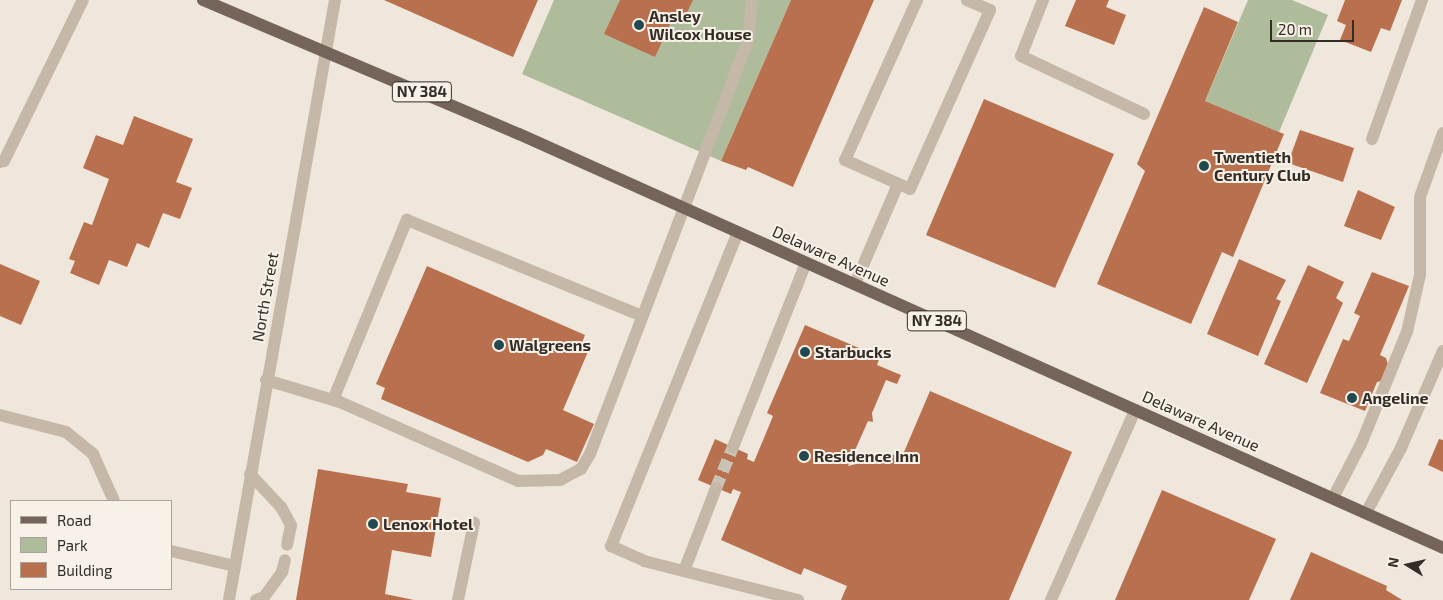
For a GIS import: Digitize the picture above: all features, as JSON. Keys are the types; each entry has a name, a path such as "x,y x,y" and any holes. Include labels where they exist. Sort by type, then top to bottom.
{"main road":[{"name":"Delaware Avenue","path":"202,0 325,51 738,232 1443,548"}],"street":[{"path":"0,162 4,161 84,0"},
{"name":"North Street","path":"229,600 266,380 335,0"},
{"path":"266,380 333,400 518,481 560,480 581,469 590,454 748,41 752,0"},
{"path":"917,0 845,160 910,189 990,10 967,0"},
{"path":"1043,0 1021,56 1144,114"},
{"path":"1372,139 1422,0"},
{"path":"1333,498 1361,444 1407,332 1420,274 1420,198 1443,133"},
{"path":"855,284 898,184"},
{"path":"333,400 407,220 642,316"},
{"path":"738,232 611,546 644,561 798,600"},
{"path":"732,447 806,263"},
{"path":"1366,513 1400,448 1443,351"},
{"path":"1051,600 1135,410"},
{"path":"0,415 66,432 93,454 114,500"},
{"path":"250,474 281,506 291,525 287,545"},
{"path":"684,571 716,488"},
{"path":"458,600 474,523"},
{"path":"172,551 235,566"},
{"path":"256,600 264,596 282,572 285,560"}],"green space":[{"path":"554,0 791,0 721,161 522,74"},
{"path":"1248,0 1292,0 1328,15 1279,132 1205,101"}],"building":[{"path":"384,0 538,0 513,57"},
{"name":"Ansley Wilcox House","path":"620,0 693,0 686,15 676,11 655,57 604,34"},
{"path":"791,0 874,0 793,187 748,167 746,170 721,161"},
{"path":"1076,0 1109,0 1106,7 1126,15 1114,45 1065,26"},
{"path":"1345,0 1402,0 1390,31 1381,28 1371,52 1340,40 1346,25 1337,21"},
{"name":"Twentieth Century Club","path":"1204,7 1238,22 1205,101 1284,134 1233,257 1222,252 1191,324 1097,284 1145,171 1137,164"},
{"path":"984,99 1114,154 1055,288 926,235"},
{"path":"134,116 193,139 176,182 192,188 180,219 163,213 149,248 137,243 127,267 109,260 99,285 70,273 75,261 69,259 84,222 92,225 109,179 83,168 96,135 123,145"},
{"path":"1300,130 1354,148 1343,182 1288,163"},
{"path":"1358,190 1395,207 1381,240 1344,226"},
{"path":"1239,259 1286,280 1276,299 1281,301 1258,356 1207,334"},
{"path":"0,264 40,281 21,325 0,316"},
{"path":"1308,265 1344,282 1336,298 1343,303 1307,383 1264,364"},
{"path":"427,266 585,335 582,343 590,347 563,410 594,424 577,462 546,449 543,455 528,462 381,399 385,388 376,384"},
{"path":"1372,272 1409,286 1380,355 1386,358 1389,369 1385,380 1377,382 1365,411 1320,393 1343,339 1349,341 1360,316 1354,313"},
{"path":"805,325 880,357 877,365 901,375 897,384 886,380 872,413 873,422 868,421 848,466 904,452 930,391 1072,452 1009,600 841,600 847,586 804,568 801,575 721,540 741,492 733,489 731,494 698,480 715,439 748,454 747,459 754,462 773,416 767,413"},
{"path":"1439,439 1443,440 1443,472 1428,465"},
{"name":"Lenox Hotel","path":"318,469 408,484 406,492 441,498 431,557 392,550 385,594 414,600 296,600"},
{"path":"1162,490 1276,539 1249,600 1115,600"},
{"path":"1311,552 1387,586 1386,590 1402,600 1290,600"}],"tunnel":[{"path":"716,488 733,447"}],"place":[{"name":"Ansley Wilcox House","path":"639,25"},
{"name":"Twentieth Century Club","path":"1204,166"},
{"name":"Walgreens","path":"499,345"},
{"name":"Starbucks","path":"805,352"},
{"name":"Angeline","path":"1352,398"},
{"name":"Residence Inn","path":"804,456"},
{"name":"Lenox Hotel","path":"373,524"}]}
